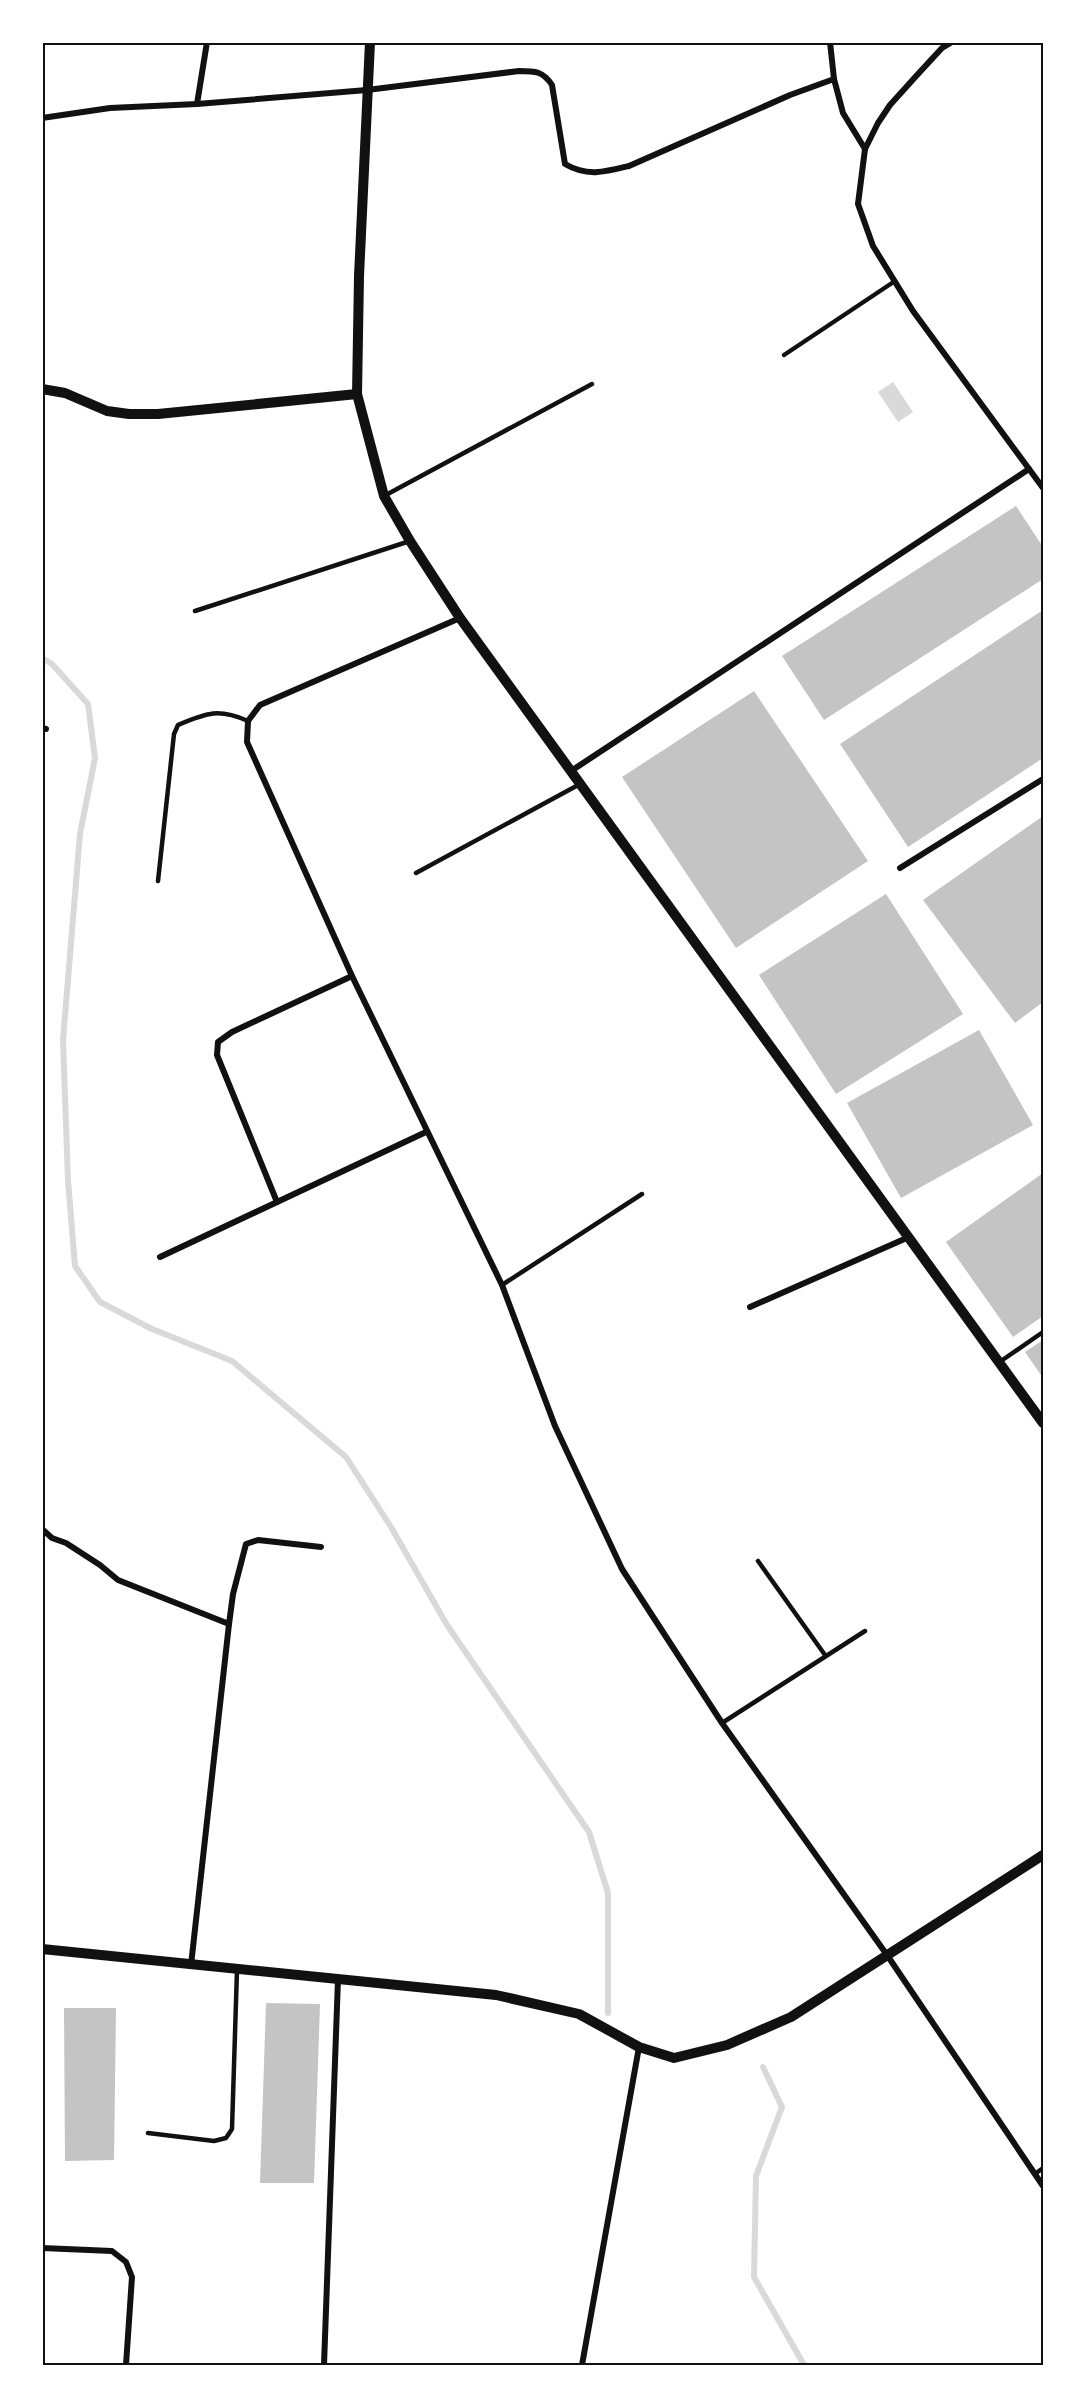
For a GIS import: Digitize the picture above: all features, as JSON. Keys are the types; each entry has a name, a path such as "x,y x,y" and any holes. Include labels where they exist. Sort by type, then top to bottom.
{"street":[{"path":"197,104 207,42"},
{"path":"370,42 359,276 357,394 384,496 410,542 460,618 1043,1423"},
{"path":"830,42 834,79 843,113 865,149"},
{"path":"952,42 942,48 890,105 878,123 865,149 858,204 873,246 913,311 1043,488"},
{"path":"42,118 110,108 197,104 367,90 519,71 537,71 546,76 552,85 565,164 579,172 609,171 629,166 790,95 834,79"},
{"path":"42,388 65,393 107,411 129,414 158,414 357,394"},
{"path":"571,771 1029,469"},
{"path":"460,618 260,705 248,721 247,742 352,976 502,1285 555,1426 622,1569 723,1723 887,1955 1043,2186"},
{"path":"900,868 1043,779"},
{"path":"277,1202 217,1055 218,1042 232,1032 352,976"},
{"path":"160,1257 426,1132"},
{"path":"750,1307 909,1237"},
{"path":"42,1529 52,1538 66,1543 100,1564 118,1580 229,1624"},
{"path":"190,1966 229,1624 233,1594 246,1544 258,1540 321,1547"},
{"path":"42,1949 190,1966 496,1995 579,2013 639,2047 674,2058 727,2045 791,2017 1043,1855"},
{"path":"324,2365 338,1979"},
{"path":"582,2365 639,2047"},
{"path":"42,2248 112,2251 126,2262 132,2277 126,2365"}],"lane":[{"path":"784,355 895,281"},
{"path":"384,496 592,384"},
{"path":"195,611 410,542"},
{"path":"158,881 174,734 178,724 206,714 229,713 248,721"},
{"path":"416,873 580,784"},
{"path":"502,1285 642,1194"},
{"path":"999,1362 1043,1332"},
{"path":"758,1561 825,1655"},
{"path":"723,1723 825,1655 866,1631"},
{"path":"148,2133 214,2140 226,2138 232,2129 237,1970"},
{"path":"1035,2174 1043,2168"}],"shaded area":[{"path":"893,382 913,412 898,422 878,392"}],"building":[{"path":"1016,506 1043,547 1043,579 824,720 782,656"},
{"path":"1043,610 1043,758 908,847 840,744"},
{"path":"754,691 868,861 736,948 622,777"},
{"path":"1043,816 1043,1002 1015,1023 923,900"},
{"path":"886,894 963,1014 836,1094 759,975"},
{"path":"979,1030 1033,1125 901,1198 847,1103"},
{"path":"1043,1173 1043,1316 1013,1337 946,1242"},
{"path":"1043,1340 1043,1378 1025,1352"},
{"path":"266,2003 320,2004 314,2183 260,2183"},
{"path":"64,2008 116,2008 114,2160 65,2161"}],"waterway":[{"path":"42,658 52,664 88,704 95,758 80,834 63,1040 68,1180 75,1266 100,1302 152,1329 232,1361 346,1457 391,1527 447,1625 589,1832 608,1893 608,2013"},
{"path":"763,2067 782,2107 756,2176 754,2277 804,2365"}]}
